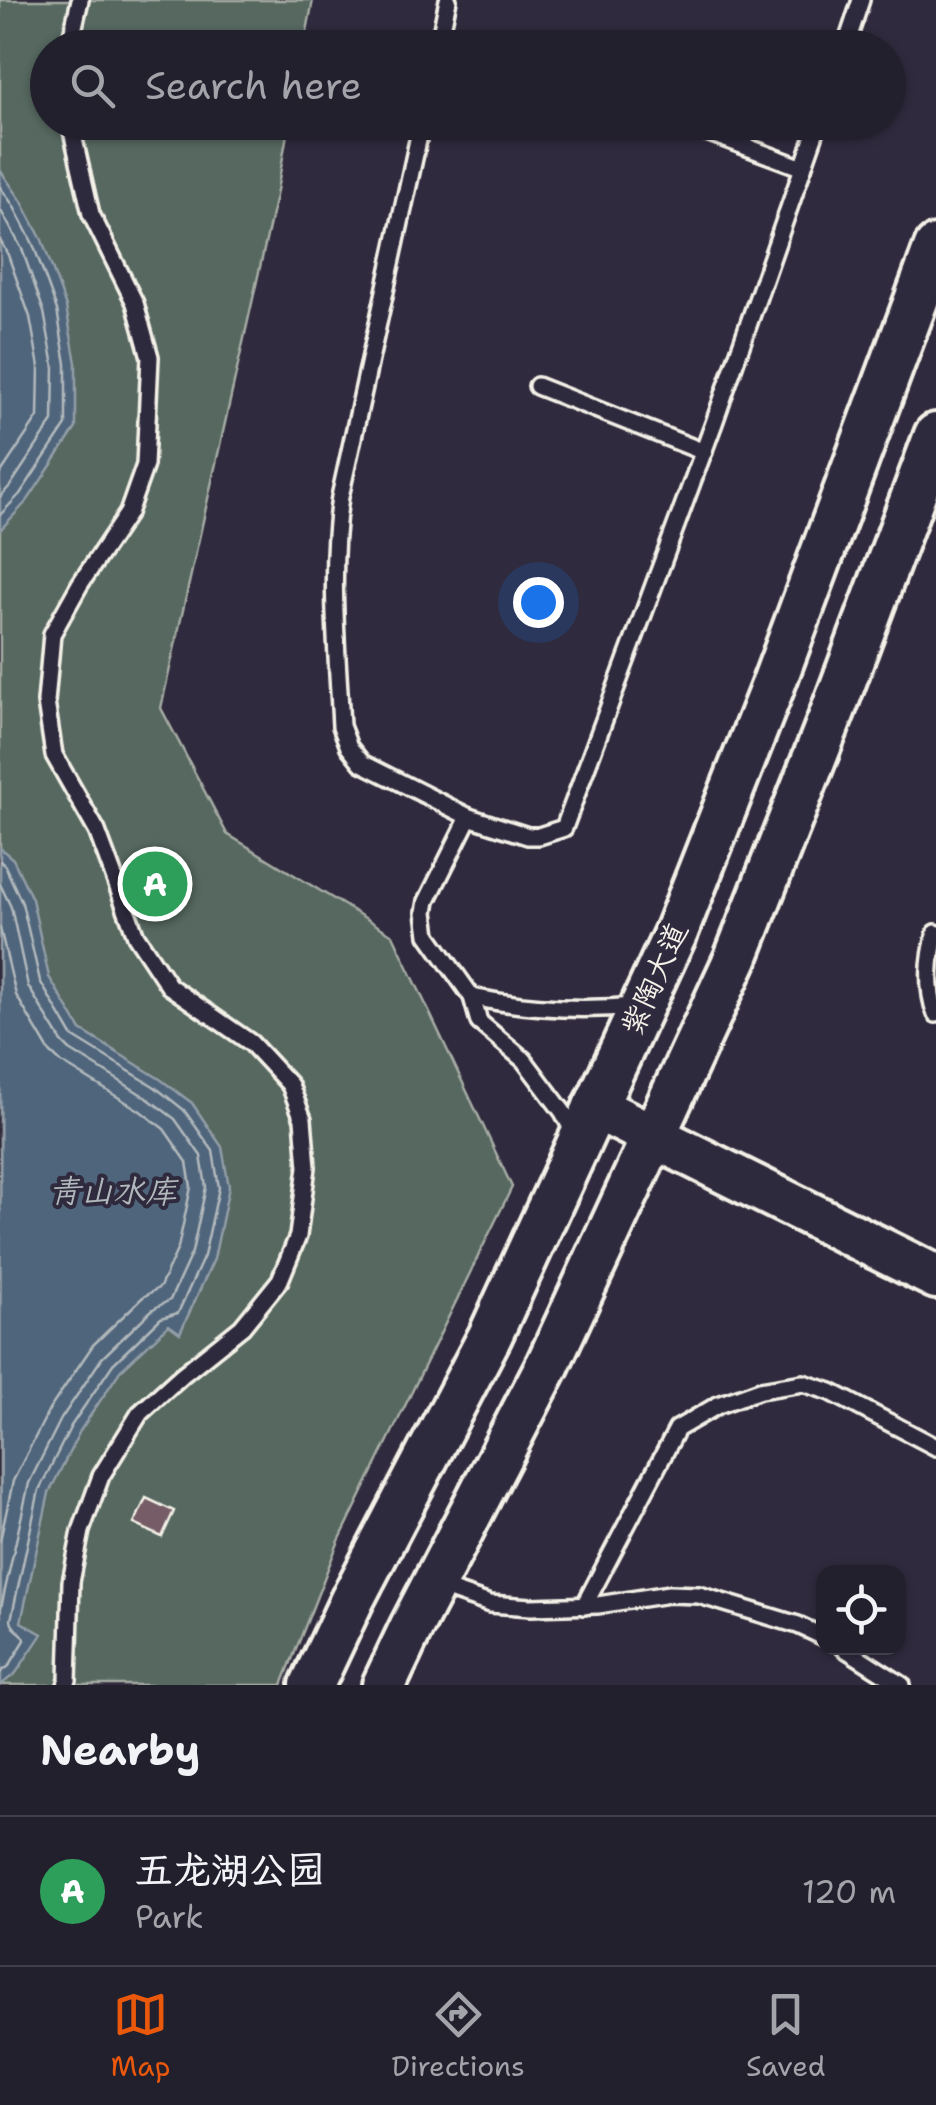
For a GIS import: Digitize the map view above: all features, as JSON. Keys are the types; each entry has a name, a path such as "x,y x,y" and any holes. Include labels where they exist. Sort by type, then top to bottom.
{"main road":[{"name":"紫陶大道","path":"312,1685 490,1336 676,932 936,247"},
{"path":"384,1685 548,1364 736,958 936,435"},
{"path":"594,1111 660,1123 936,1247"},
{"path":"660,1123 936,1278"}],"lane":[{"path":"74,30 80,0"},
{"path":"442,30 448,0"},
{"path":"851,30 862,0"},
{"path":"66,1685 71,1582 82,1530 101,1476 140,1413 242,1328 280,1280 298,1236 306,1167 304,1119 290,1085 250,1043 169,986 136,936 97,832 54,755 46,702 52,634 128,513 134,497 145,464 150,356 135,303 91,214 74,140"},
{"path":"418,140 340,497 333,571 341,726 349,747 362,763 468,817 528,836 564,828 704,452 813,140"},
{"path":"728,140 803,168"},
{"path":"537,386 704,452"},
{"path":"468,817 428,901 428,935 472,997 479,1022 524,1060 563,1112 594,1111"},
{"path":"936,933 930,955 931,1003 936,1014"},
{"path":"472,997 565,1010 643,1005"},
{"path":"584,1606 677,1428 718,1405 760,1390 803,1383 831,1392 936,1447"},
{"path":"434,1585 490,1604 531,1607 584,1606 669,1594 699,1596 816,1633"},
{"path":"855,1655 902,1685"}],"green space":[{"path":"0,0 313,0 307,30 30,30 30,140 286,140 161,708 227,834 393,935 512,1187 338,1543 282,1685 0,1685"}],"water":[{"path":"0,170 42,240 66,307 76,363 76,428 28,500 0,530"},
{"name":"青山水库","path":"0,848 13,859 32,899 49,977 81,1030 192,1103 222,1147 229,1187 214,1259 180,1333 169,1325 120,1371 80,1431 49,1493 21,1622 42,1634 16,1673 1,1685"}],"building":[{"path":"146,1498 174,1511 162,1537 134,1524"}],"place":[{"name":"五龙湖公园","path":"155,884"}]}
